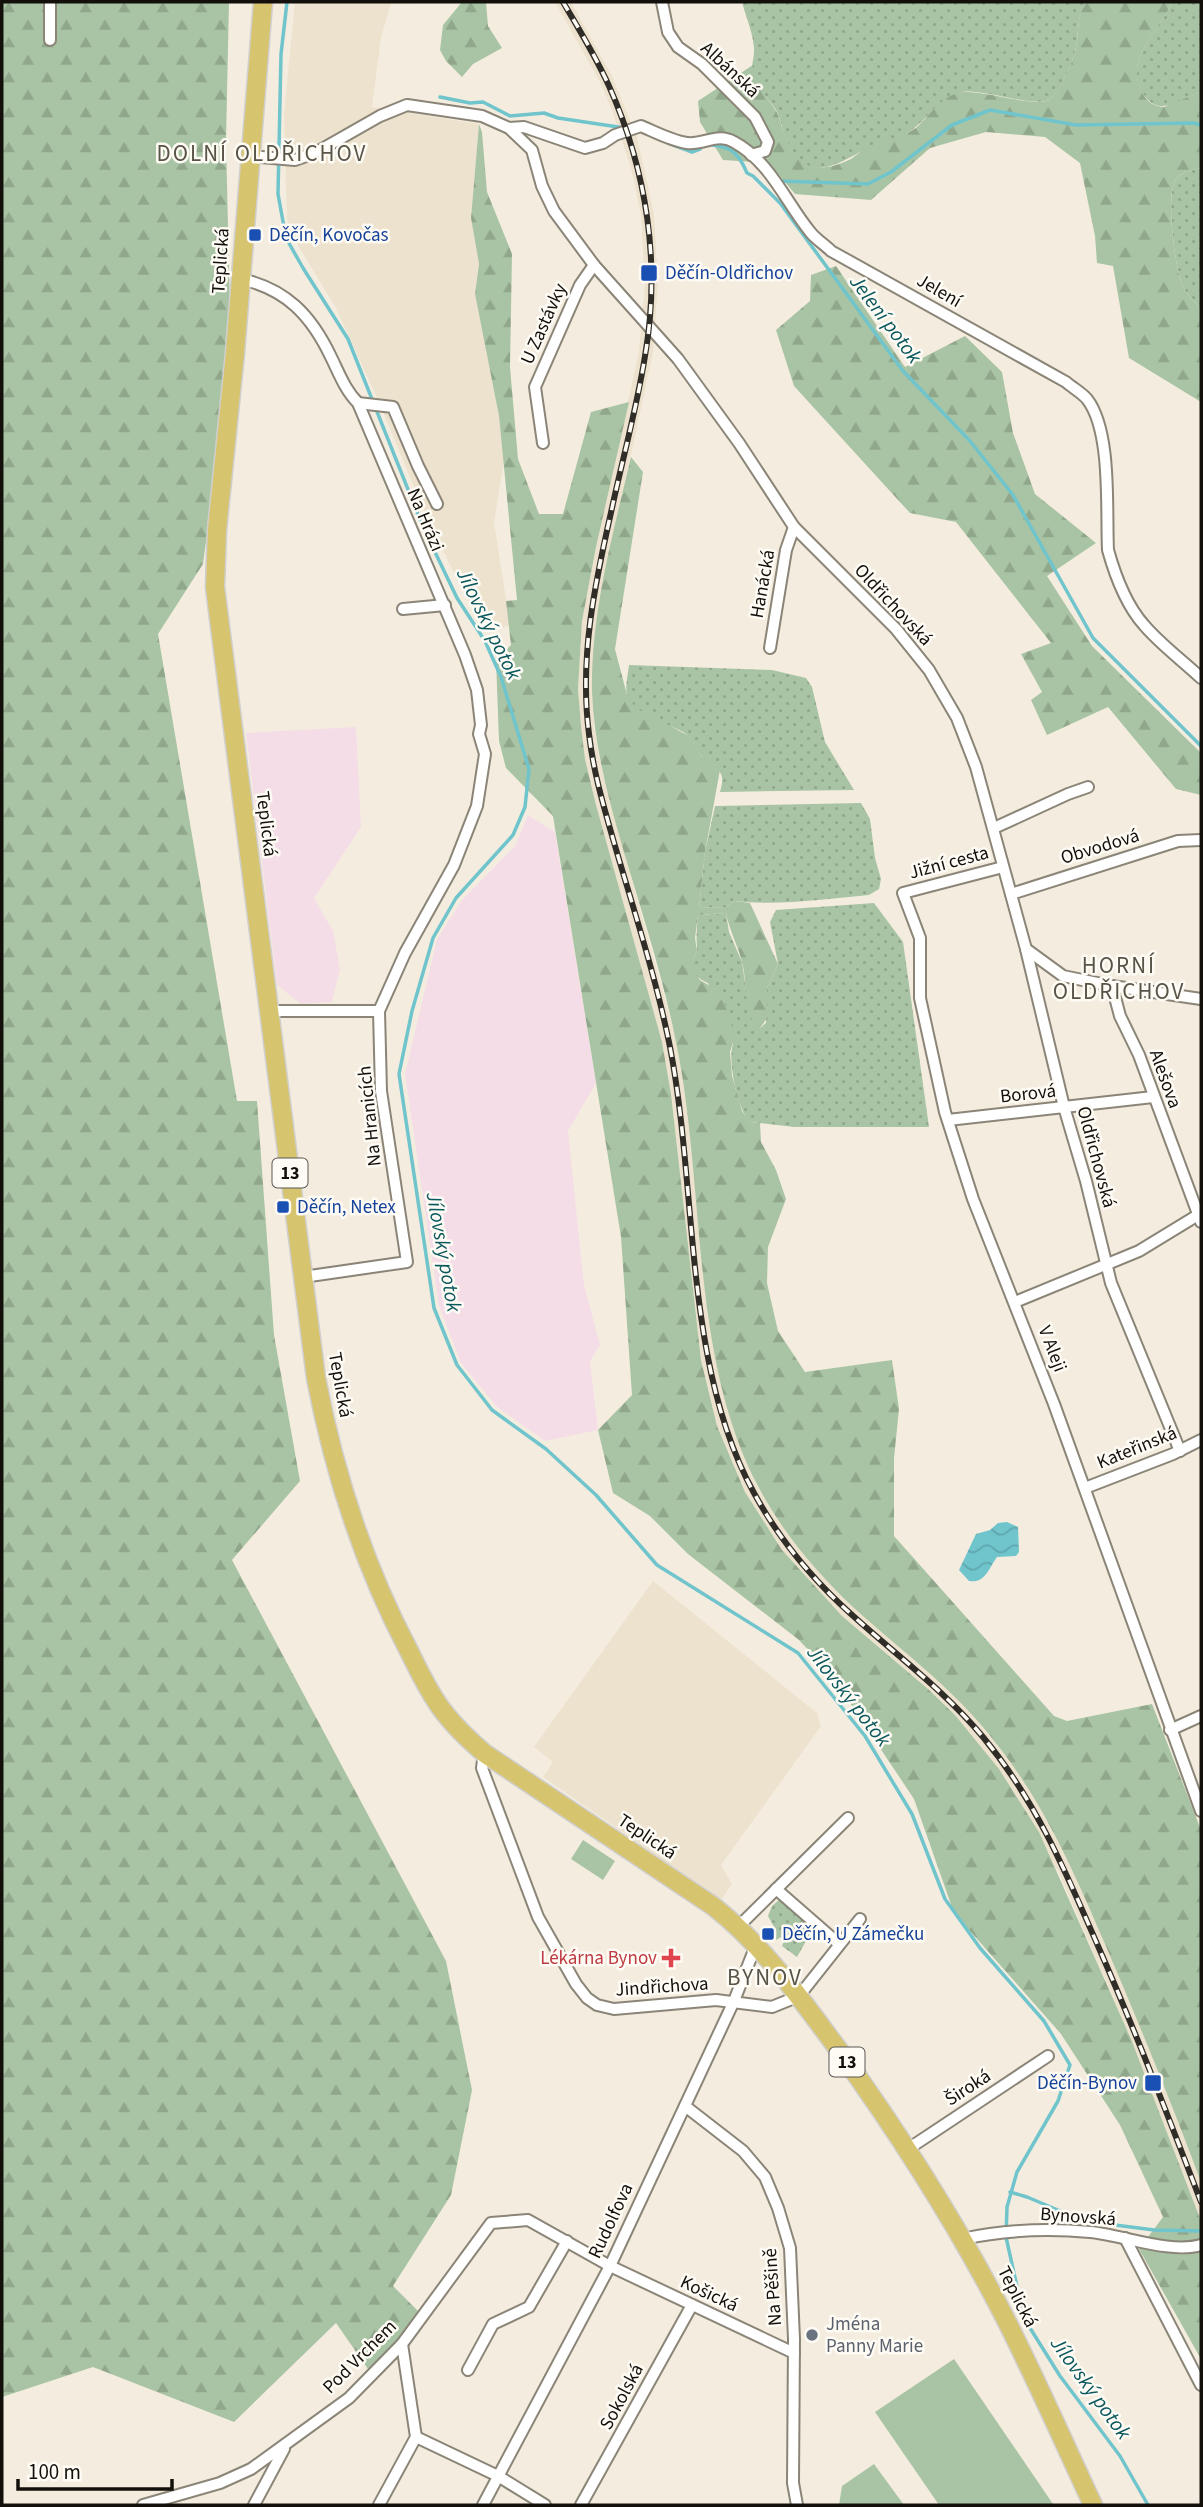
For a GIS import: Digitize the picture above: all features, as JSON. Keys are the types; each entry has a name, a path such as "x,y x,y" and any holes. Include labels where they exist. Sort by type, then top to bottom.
{"main road":[{"name":"Teplická","path":"263,2 257,157 241,279 217,530 215,587 303,1277 324,1419 346,1495 372,1572 404,1641 441,1709 459,1731 484,1753 739,1926 799,1996 908,2149 962,2239 1006,2321 1093,2505"}],"street":[{"path":"50,2 50,40"},
{"name":"Albánská","path":"662,2 668,32 678,47 702,64 755,117 768,142 765,151 751,155"},
{"name":"Oldřichovská","path":"257,157 295,160 315,153 380,116 407,105 482,116 509,128 532,150 542,186 554,211 594,265 678,359 739,443 794,527 895,629 929,670 965,737 976,767 1026,949 1106,1264 1121,1308 1180,1451"},
{"name":"Jelení","path":"509,128 524,127 585,148 641,126 684,143 713,137 733,141 775,179 811,233 831,251 1066,382 1086,397 1097,418 1104,446 1108,550 1112,566 1143,625 1201,678"},
{"name":"U Zastávky","path":"543,443 535,387 580,285 594,265"},
{"name":"Na Hrázi","path":"241,279 261,283 285,297 311,320 348,393 362,404 477,690 481,725 479,734 485,754 477,806 454,866 405,953 379,1011"},
{"path":"362,404 393,407 437,503"},
{"name":"Hanácká","path":"770,648 786,550 794,527"},
{"path":"403,609 445,605"},
{"path":"994,828 1088,787"},
{"name":"Obvodová","path":"1011,894 1178,841 1201,840"},
{"name":"Jižní cesta","path":"903,893 1003,867"},
{"name":"V Aleji","path":"903,893 920,938 920,998 948,1120 973,1199 1084,1488 1201,1811"},
{"path":"1026,949 1063,976 1201,999"},
{"name":"Alešova","path":"1112,986 1120,1016 1139,1055 1200,1218"},
{"path":"269,1011 379,1011"},
{"name":"Na Hranicích","path":"303,1277 407,1262 382,1091 379,1011"},
{"name":"Borová","path":"948,1120 1153,1097"},
{"path":"1014,1302 1139,1251 1200,1218"},
{"name":"Kateřinská","path":"1084,1488 1180,1451 1201,1440"},
{"path":"1170,1730 1201,1716"},
{"name":"Jindřichova","path":"484,1753 482,1768 538,1917 565,1966 587,1998 606,2009 716,2000 772,2007 799,1996"},
{"path":"739,1926 848,1818"},
{"path":"776,1889 839,1944"},
{"path":"799,1996 860,1919"},
{"name":"Rudolfova","path":"482,2505 610,2266 734,2001 756,1945"},
{"name":"Široká","path":"908,2149 1048,2056"},
{"name":"Na Pěšině","path":"685,2106 743,2151 765,2177 778,2207 790,2248 794,2353 793,2483 797,2505"},
{"name":"Pod Vrchem","path":"144,2505 220,2483 251,2469 349,2398 402,2344 491,2223 528,2220 610,2266"},
{"name":"Bynovská","path":"962,2239 999,2231 1090,2232 1167,2247 1197,2246"},
{"path":"1125,2238 1201,2385"},
{"path":"468,2370 493,2324 529,2307 568,2241"},
{"name":"Košická","path":"610,2266 794,2353"},
{"name":"Sokolská","path":"582,2505 692,2305"},
{"path":"379,2505 416,2437 402,2344"},
{"path":"416,2437 498,2476 545,2505"},
{"path":"254,2505 287,2444"}],"shaded area":[{"path":"295,2 413,2 391,4 381,37 372,107 479,124 471,218 479,264 475,294 499,416 504,461 494,522 510,625 497,629 468,602 424,511 336,308 291,234 287,219 284,114"},
{"path":"555,2 571,2 612,76 637,137 654,214 658,283 653,353 600,597 594,652 594,725 610,801 676,1039 731,1421 757,1486 809,1561 852,1606 938,1679 965,1706 1010,1761 1041,1806 1071,1865 1144,2034 1201,2182 1201,2221 1131,2039 1058,1871 955,1715 842,1616 782,1550 745,1492 717,1426 701,1360 671,1094 662,1042 585,759 578,689 582,621 639,351 645,283 641,215 631,168 613,113 600,82"},
{"path":"356,727 361,827 314,898 333,931 340,969 332,1002 301,1004 277,985 246,733"},
{"path":"528,815 555,832 596,1083 568,1131 584,1285 600,1345 590,1361 598,1430 545,1441 497,1407 461,1363 439,1306 405,1074 437,939 462,900 515,846"},
{"path":"653,1581 817,1713 821,1726 721,1865 732,1884 721,1900 543,1777 553,1762 534,1747"}],"green space":[{"path":"2,2 229,2 226,141 231,353 203,564 158,634 237,1101 257,1101 274,1335 300,1481 232,1560 446,1961 472,2090 451,2195 393,2286 419,2312 402,2336 368,2369 336,2323 234,2422 93,2367 2,2397"},
{"path":"462,2 486,2 488,26 502,48 473,64 462,77 446,61 440,50 443,25"},
{"path":"742,2 1087,2 1080,17 1071,65 1060,87 1050,99 1035,102 962,92 945,100 903,136 872,146 835,164 814,168 796,157 786,140 775,109 753,79 753,42"},
{"path":"1087,2 1172,2 1140,56 1138,80 1146,98 1151,103 1164,107 1201,92 1201,168 1176,179 1171,199 1171,215 1180,278 1187,293 1201,307 1201,402 1129,358 1113,266 1097,263 1095,236 1080,163 1045,137 986,132 930,148 871,200 795,194 769,163 723,160 700,122 698,101 753,65 758,87 777,113 790,146 796,156 813,167 836,165 874,144 911,131 940,103 957,93 978,93 1044,102 1060,87 1068,72 1076,49 1080,16"},
{"path":"1172,2 1201,2 1201,92 1164,106 1150,102 1144,95 1138,83 1137,70 1145,47"},
{"path":"479,124 487,192 512,254 510,367 518,459 539,514 563,514 591,412 629,402 582,621 578,689 581,726 585,759 596,805 662,1042 671,1094 701,1360 717,1426 745,1492 782,1550 842,1616 955,1715 999,1769 1039,1832 1131,2039 1201,2221 1201,2359 1139,2249 1163,2217 1120,2125 1061,2034 954,1913 914,1799 832,1676 799,1640 688,1554 650,1516 613,1493 598,1430 632,1395 621,1237 553,816 506,768 499,741 496,660 511,645 506,601 517,600 499,416 475,294 479,264 471,218"},
{"path":"1201,168 1201,307 1187,293 1180,278 1174,249 1171,199 1176,179"},
{"path":"836,266 905,367 965,336 1002,372 1013,433 1035,494 1096,543 1047,576 1092,646 1201,753 1201,795 1176,789 1108,707 1047,735 1031,700 1042,692 1021,654 1051,643 956,522 910,513 794,386 776,330 810,301 811,275"},
{"path":"631,457 643,472 615,649 627,695 636,708 689,736 701,756 720,770 705,852 699,908 726,907 735,901 750,903 778,964 767,988 768,1017 760,1028 748,1008 743,966 726,913 698,915 695,938 697,951 691,963 692,969 700,980 720,992 725,1004 735,1036 730,1052 732,1076 742,1111 750,1122 760,1123 761,1142 776,1170 786,1199 768,1247 767,1283 778,1331 805,1372 892,1360 899,1409 894,1458 894,1536 1054,1716 1067,1721 1152,1704 1201,1830 1201,2182 1093,1916 1056,1836 1027,1786 991,1737 959,1701 853,1607 801,1551 759,1488 737,1437 721,1384 710,1327 692,1154 676,1042 659,969 607,791 593,711 593,661 599,602"},
{"path":"629,665 772,670 806,678 812,687 825,742 854,790 720,792 721,774 703,758 686,735 644,715 632,705 626,690"},
{"path":"861,803 870,819 875,858 881,879 879,889 869,895 785,902 735,901 726,907 699,908 705,852 715,806"},
{"path":"874,903 903,942 929,1127 794,1127 750,1122 741,1108 735,1085 731,1062 733,1044 708,983 696,976 691,967 697,950 698,915 726,913 729,932 742,962 747,997 760,1028 766,1023 767,988 778,964 770,922 776,910"},
{"path":"583,1840 615,1861 603,1880 571,1859"},
{"path":"779,1900 814,1927 797,1957 782,1946 784,1941 781,1937 776,1940 771,1931 774,1927 768,1916 772,1906"},
{"path":"954,2359 1052,2505 939,2505 875,2412"},
{"path":"874,2464 904,2505 839,2505 842,2486"}],"water":[{"path":"1007,1522 1018,1527 1019,1552 1016,1556 997,1557 983,1578 969,1581 959,1570 976,1534 990,1530 998,1523"}],"waterway":[{"name":"Jílovský potok","path":"287,2 281,54 278,194 286,238 348,339 423,527 457,598 485,641 501,677 529,769 525,807 513,835 456,898 433,938 412,1011 399,1074 434,1308 457,1365 492,1410 546,1449 596,1495 657,1565 798,1653 865,1736 912,1814 945,1899 980,1948 1044,2021 1070,2065 1058,2101 1017,2172 1007,2207 1006,2237 1018,2291 1030,2328 1060,2376 1120,2456 1148,2505"},
{"name":"Jelení potok","path":"440,97 470,103 483,102 510,116 544,113 558,118 625,128"},
{"path":"779,181 868,184 891,172 952,125 990,110 1076,125 1201,125"},
{"name":"Jelení potok","path":"668,143 692,152 700,149 703,144 731,150 740,159 747,173 780,203 903,371 970,441 1013,495 1093,638 1201,746"},
{"path":"1010,2192 1084,2221 1154,2230 1201,2231"}],"railway":[{"path":"563,2 599,64 622,118 641,185 651,253 650,321 645,356 590,620 586,705 599,787 651,969 670,1047 679,1102 696,1276 715,1389 731,1443 754,1493 785,1542 837,1601 936,1688 968,1720 1002,1761 1034,1811 1061,1863 1112,1978 1201,2202"}],"place":[{"name":"Děčín, Kovočas","path":"255,235"},
{"name":"Děčín-Oldřichov","path":"649,273"},
{"name":"Děčín, Netex","path":"283,1207"},
{"name":"Děčín, U Zámečku","path":"768,1934"},
{"name":"Lékárna Bynov","path":"671,1958"},
{"name":"Děčín-Bynov","path":"1153,2083"},
{"name":"Jména Panny Marie","path":"812,2335"}],"district":[{"name":"DOLNÍ OLDŘICHOV","path":"262,153"},
{"name":"HORNÍ OLDŘICHOV","path":"1119,978"},
{"name":"BYNOV","path":"765,1977"}]}
